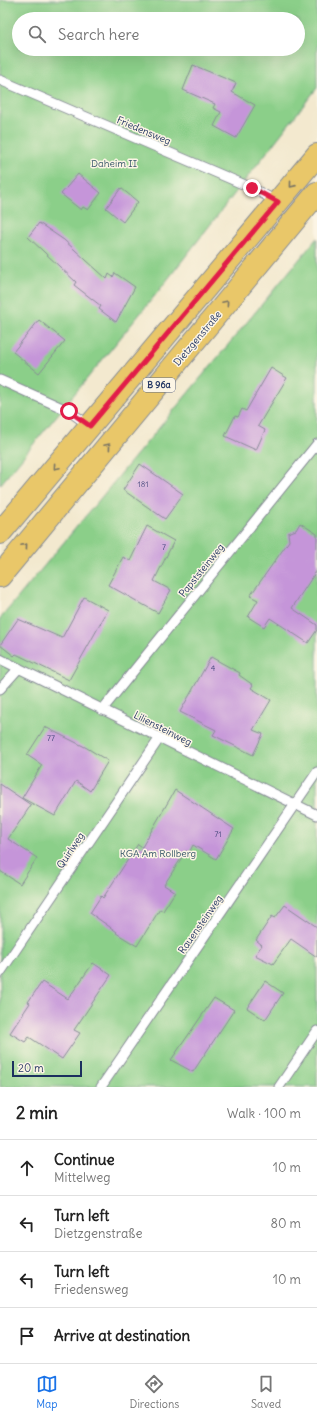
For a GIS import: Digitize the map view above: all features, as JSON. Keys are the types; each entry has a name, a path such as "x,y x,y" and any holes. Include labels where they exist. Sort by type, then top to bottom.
{"main road":[{"name":"B 96a","path":"0,534 317,155"},
{"name":"Dietzgenstraße","path":"0,576 317,193"}],"lane":[{"name":"Friedensweg","path":"0,80 252,188 278,202"},
{"path":"0,380 69,411 90,426"},
{"name":"Papststeinweg","path":"102,710 317,444"},
{"name":"Liliensteinweg","path":"0,659 159,739 317,815"},
{"path":"0,689 19,668"},
{"name":"Quirlweg","path":"0,973 159,739"},
{"name":"Rauensteinweg","path":"101,1087 317,772"},
{"path":"279,1087 317,1031"}],"green space":[{"name":"Daheim II","path":"0,0 317,0 317,88 157,293 0,485"},
{"name":"KGA Am Rollberg","path":"317,238 317,1087 0,1087 0,619"}],"building":[{"path":"193,65 236,83 232,92 255,105 236,138 214,126 221,112 213,108 215,104 183,90"},
{"path":"78,174 101,193 88,210 83,207 81,210 61,194"},
{"path":"121,188 138,202 123,222 106,208"},
{"path":"39,223 64,240 107,279 109,274 113,277 115,273 135,287 116,322 99,309 101,306 74,285 76,282 28,237"},
{"path":"39,320 65,341 39,373 13,352"},
{"path":"271,368 287,378 258,426 265,430 256,450 225,436 235,416 238,417 242,409 246,411"},
{"path":"140,464 183,494 165,519 123,490"},
{"path":"300,523 317,534 317,570 292,608 317,625 317,630 308,643 270,618 264,627 248,617 258,600 250,596 289,541 288,533 296,530"},
{"path":"147,526 174,541 154,581 171,590 158,613 108,585 123,557 130,561"},
{"path":"84,597 108,610 69,680 16,654 14,656 0,645 18,619 62,638"},
{"path":"211,657 240,673 239,675 253,685 251,688 271,700 253,730 263,734 253,755 213,735 216,730 180,712"},
{"path":"45,727 87,748 108,761 90,791 76,781 55,816 22,798 42,765 27,755"},
{"path":"0,784 31,805 8,839 37,858 20,884 0,871"},
{"path":"175,790 234,829 216,859 193,845 189,853 186,851 164,885 175,892 163,911 160,909 137,946 116,933 117,932 90,913 101,896 103,898 138,844 142,847"},
{"path":"285,905 317,927 317,957 291,939 273,964 255,955 262,945 256,940 272,916 275,918"},
{"path":"93,963 111,975 74,1030 80,1033 62,1059 29,1037 25,1042 10,1033 30,1003 28,1002 42,982 68,999"},
{"path":"265,981 283,993 265,1020 247,1008"},
{"path":"214,998 234,1010 193,1072 171,1060"}],"route":[{"path":"69,411 90,426 278,202 252,188"}]}
